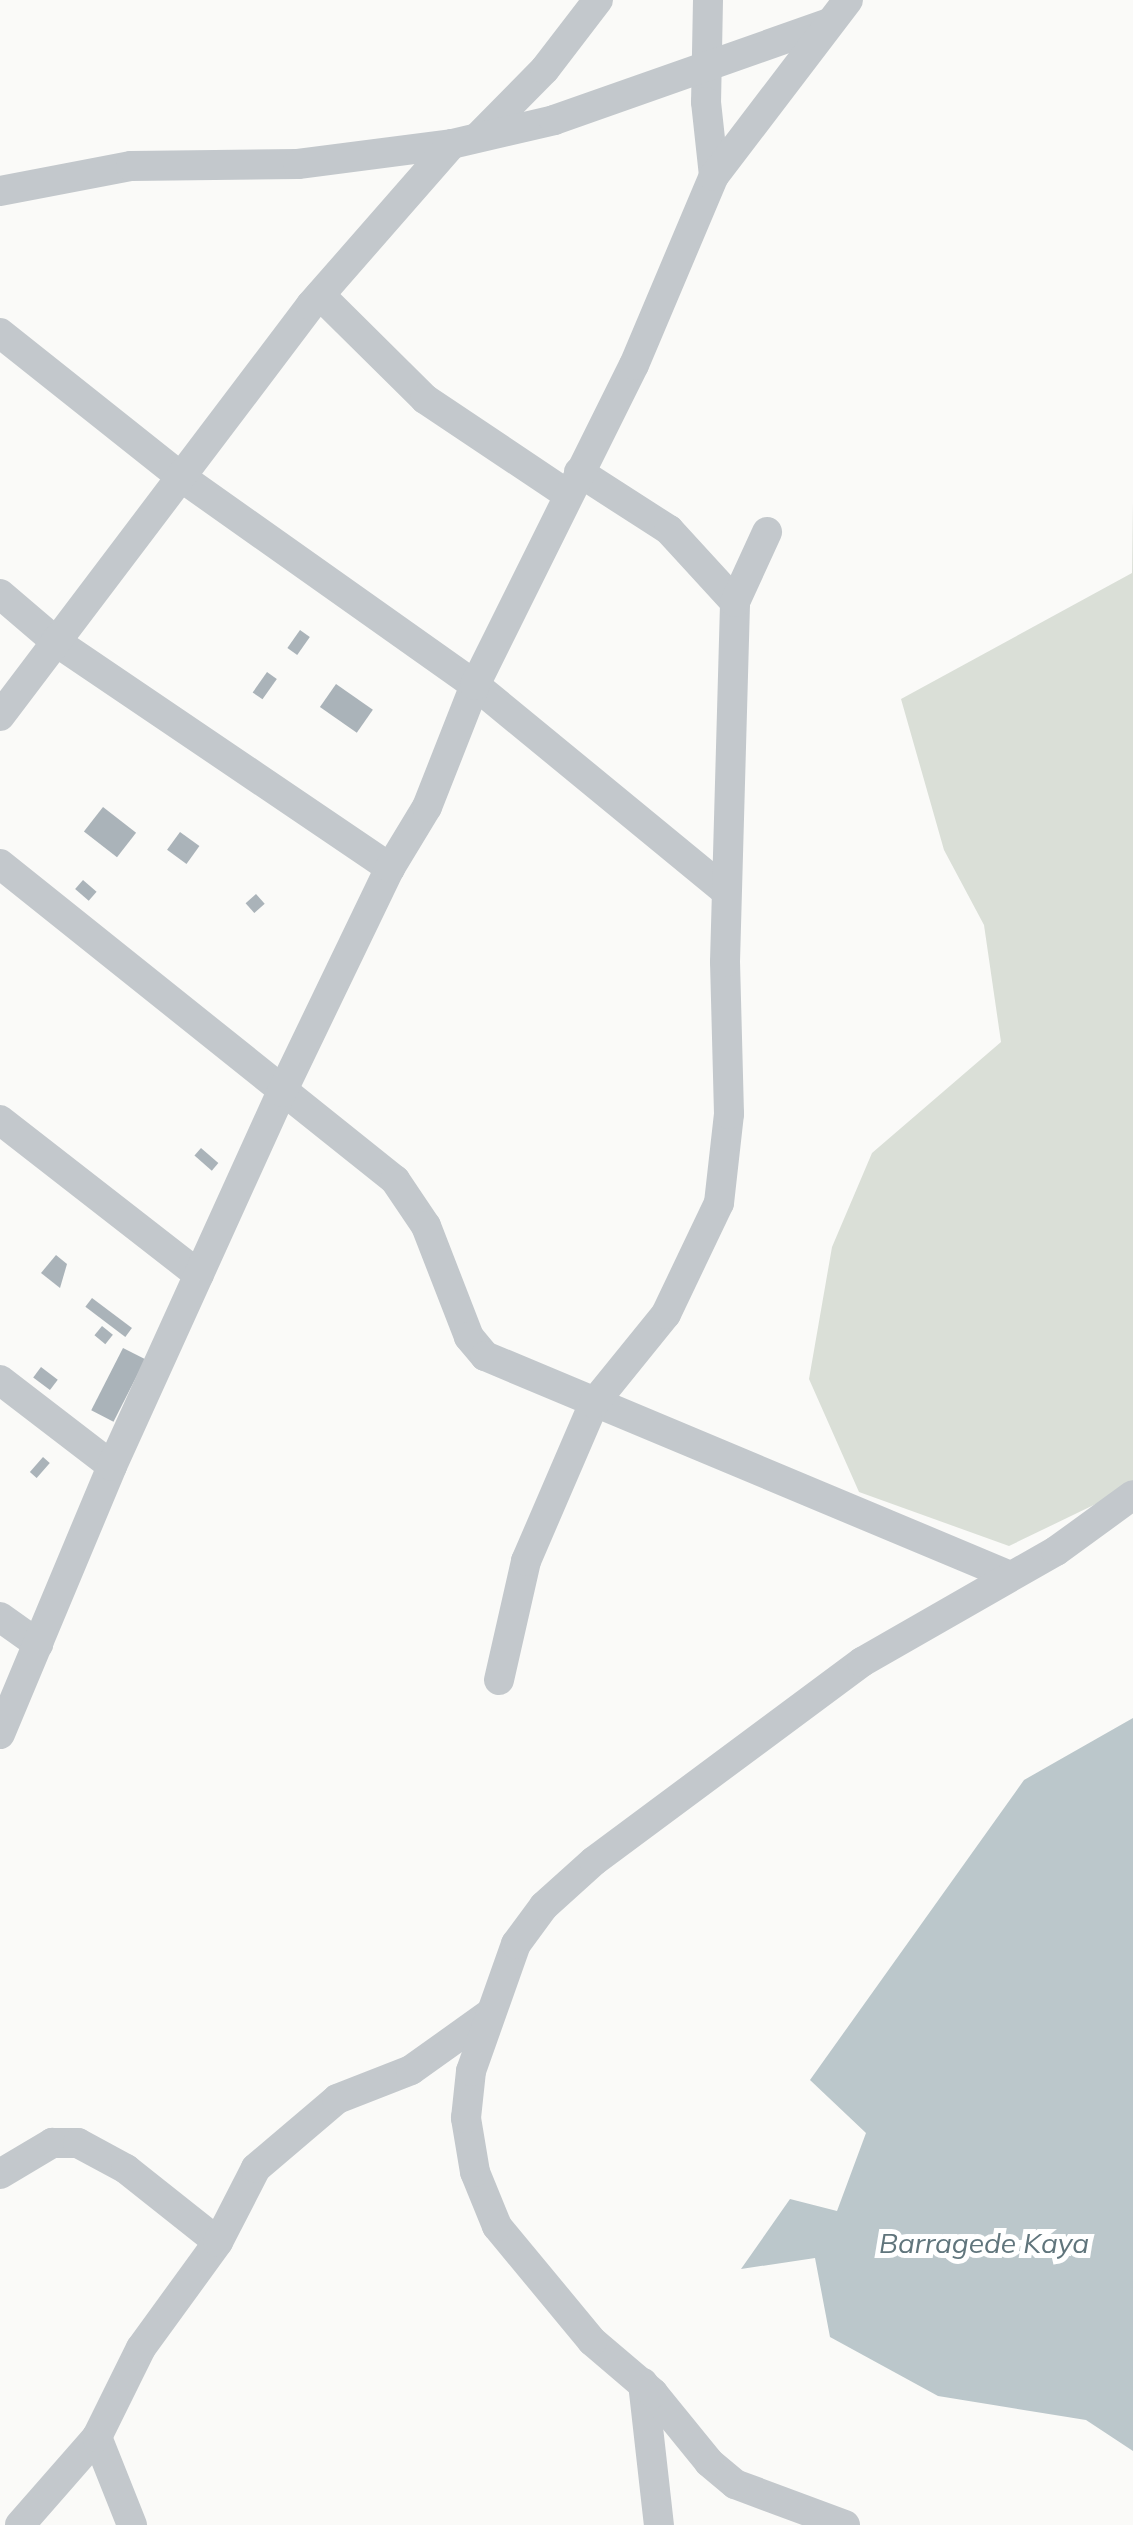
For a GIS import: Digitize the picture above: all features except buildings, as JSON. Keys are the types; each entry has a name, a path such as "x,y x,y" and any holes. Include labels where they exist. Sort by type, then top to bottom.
{"street":[{"path":"0,716 320,295 465,141 546,69 598,0"},
{"path":"708,0 706,65 714,176"},
{"path":"0,191 131,166 298,164 465,141 554,120 838,12"},
{"path":"0,1734 112,1466 282,1092 390,868 458,740 475,685 642,348 714,176 838,12"},
{"path":"320,295 425,398 573,483 669,530 735,602"},
{"path":"0,333 181,477 475,685 726,892"},
{"path":"499,1680 526,1561 594,1404 673,1302 720,1203 729,1114 726,892 735,602 766,532"},
{"path":"0,594 55,640 390,868"},
{"path":"0,864 394,1180 426,1226 468,1338 486,1356 1008,1575"},
{"path":"0,1120 199,1276"},
{"path":"0,1380 112,1466"},
{"path":"845,2525 735,2484 643,2383 592,2341 485,2204 466,2118 488,2015 516,1944 544,1906 594,1861 862,1662 1008,1575 1056,1551 1133,1495"},
{"path":"0,1617 38,1644"},
{"path":"20,2525 96,2437 142,2348 218,2242 256,2168 278,2144 337,2100 411,2070 488,2015"},
{"path":"0,2174 52,2143 78,2144 126,2170 218,2242"},
{"path":"643,2383 658,2525"},
{"path":"96,2437 132,2525"}],"shaded area":[{"path":"1133,501 1133,1486 1009,1546 859,1492 809,1379 832,1247 872,1153 1001,1042 984,925 944,850 901,699 1132,573"}],"water":[{"name":"Barragede Kaya","path":"1133,1718 1133,2451 1086,2420 938,2396 830,2337 815,2258 741,2269 790,2199 837,2211 866,2133 810,2080 1024,1780"}]}
